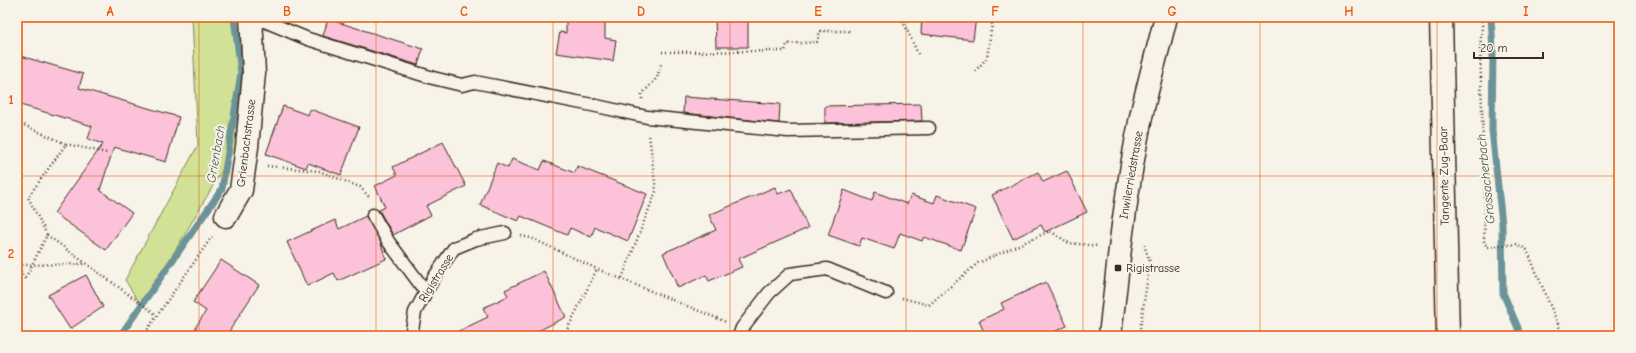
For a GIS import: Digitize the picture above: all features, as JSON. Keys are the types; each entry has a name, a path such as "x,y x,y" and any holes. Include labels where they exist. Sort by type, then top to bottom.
{"street":[{"name":"Grienbachstrasse","path":"226,216 241,190 254,73 251,17"},
{"name":"Inwilerriedstrasse","path":"1110,336 1119,248 1128,191 1141,117 1166,17"},
{"name":"Tangente Zug-Baar","path":"1441,17 1448,336"}],"lane":[{"path":"255,17 308,39 433,78 462,85 475,82 592,105 643,117 788,131 929,128"},
{"path":"374,210 388,241 426,292"},
{"name":"Rigistrasse","path":"412,336 415,312 433,279 454,248 476,239 505,233"},
{"path":"740,332 769,293 790,274 826,269 886,293"}],"path":[{"path":"475,17 475,22"},
{"path":"901,17 918,54"},
{"path":"975,71 987,58 992,24 987,17"},
{"path":"1483,17 1480,48 1485,204 1484,243 1488,247 1518,244 1528,250 1563,336"},
{"path":"662,52 785,51 786,44 817,42 820,32 851,31"},
{"path":"622,278 656,191 643,117 642,94 657,78 661,64"},
{"path":"17,122 66,144 107,153"},
{"path":"66,144 28,197 47,234 133,299 157,315"},
{"path":"244,164 319,171 360,187 374,210"},
{"path":"142,336 226,216"},
{"path":"886,293 929,305 978,263 1050,231 1069,243 1105,247"},
{"path":"505,233 531,238 597,269 622,278 740,332"},
{"path":"47,234 32,265 30,270 25,279 18,265 32,265 86,264"},
{"path":"1138,336 1150,262 1144,245"},
{"path":"564,336 597,269"}],"green space":[{"path":"192,17 240,17 244,60 237,145 142,307 125,280 198,145"}],"building":[{"path":"566,17 605,17 605,38 616,40 613,61 556,53 560,32 566,33"},
{"path":"715,17 748,17 748,47 716,47"},
{"path":"922,17 976,17 973,40 921,34"},
{"path":"328,19 423,49 418,65 323,36"},
{"path":"17,55 83,74 79,88 179,117 166,162 114,147 100,190 132,213 106,250 54,213 103,144 88,139 92,126 17,104"},
{"path":"684,97 780,104 779,123 683,113"},
{"path":"921,104 922,121 825,123 825,106"},
{"path":"283,106 308,115 310,109 359,127 341,175 308,163 306,168 266,154"},
{"path":"443,142 466,186 426,206 431,215 393,235 379,210 385,207 375,186 397,175 393,167"},
{"path":"512,159 540,170 544,161 575,173 577,166 647,194 628,241 595,227 591,237 570,228 567,235 521,216 518,221 480,205 497,163 508,168"},
{"path":"1067,171 1087,212 1045,232 1041,225 1013,239 992,195 1038,172 1043,182"},
{"path":"775,187 778,194 791,189 808,228 738,259 742,267 709,281 706,275 678,288 663,253 716,230 709,215"},
{"path":"844,190 872,201 875,192 907,204 911,195 934,203 937,195 976,209 961,250 924,237 922,241 900,233 894,249 862,238 859,246 828,235"},
{"path":"366,216 380,241 386,259 338,281 334,273 307,286 287,242 335,220 339,229"},
{"path":"221,260 259,285 226,336 207,336 195,328 206,311 193,302"},
{"path":"544,271 566,317 528,336 448,336 488,317 483,308 508,296 505,290"},
{"path":"86,275 103,307 70,329 48,295"},
{"path":"1046,282 1067,326 1045,336 986,336 979,321 1004,309 1001,303"}],"waterway":[{"name":"Grienbach","path":"120,336 222,189 241,73 234,17"},
{"name":"Grossacherbach","path":"1491,17 1493,51 1492,130 1502,224 1503,293 1518,328 1519,336"}],"place":[{"name":"Rigistrasse","path":"1118,268"}]}
